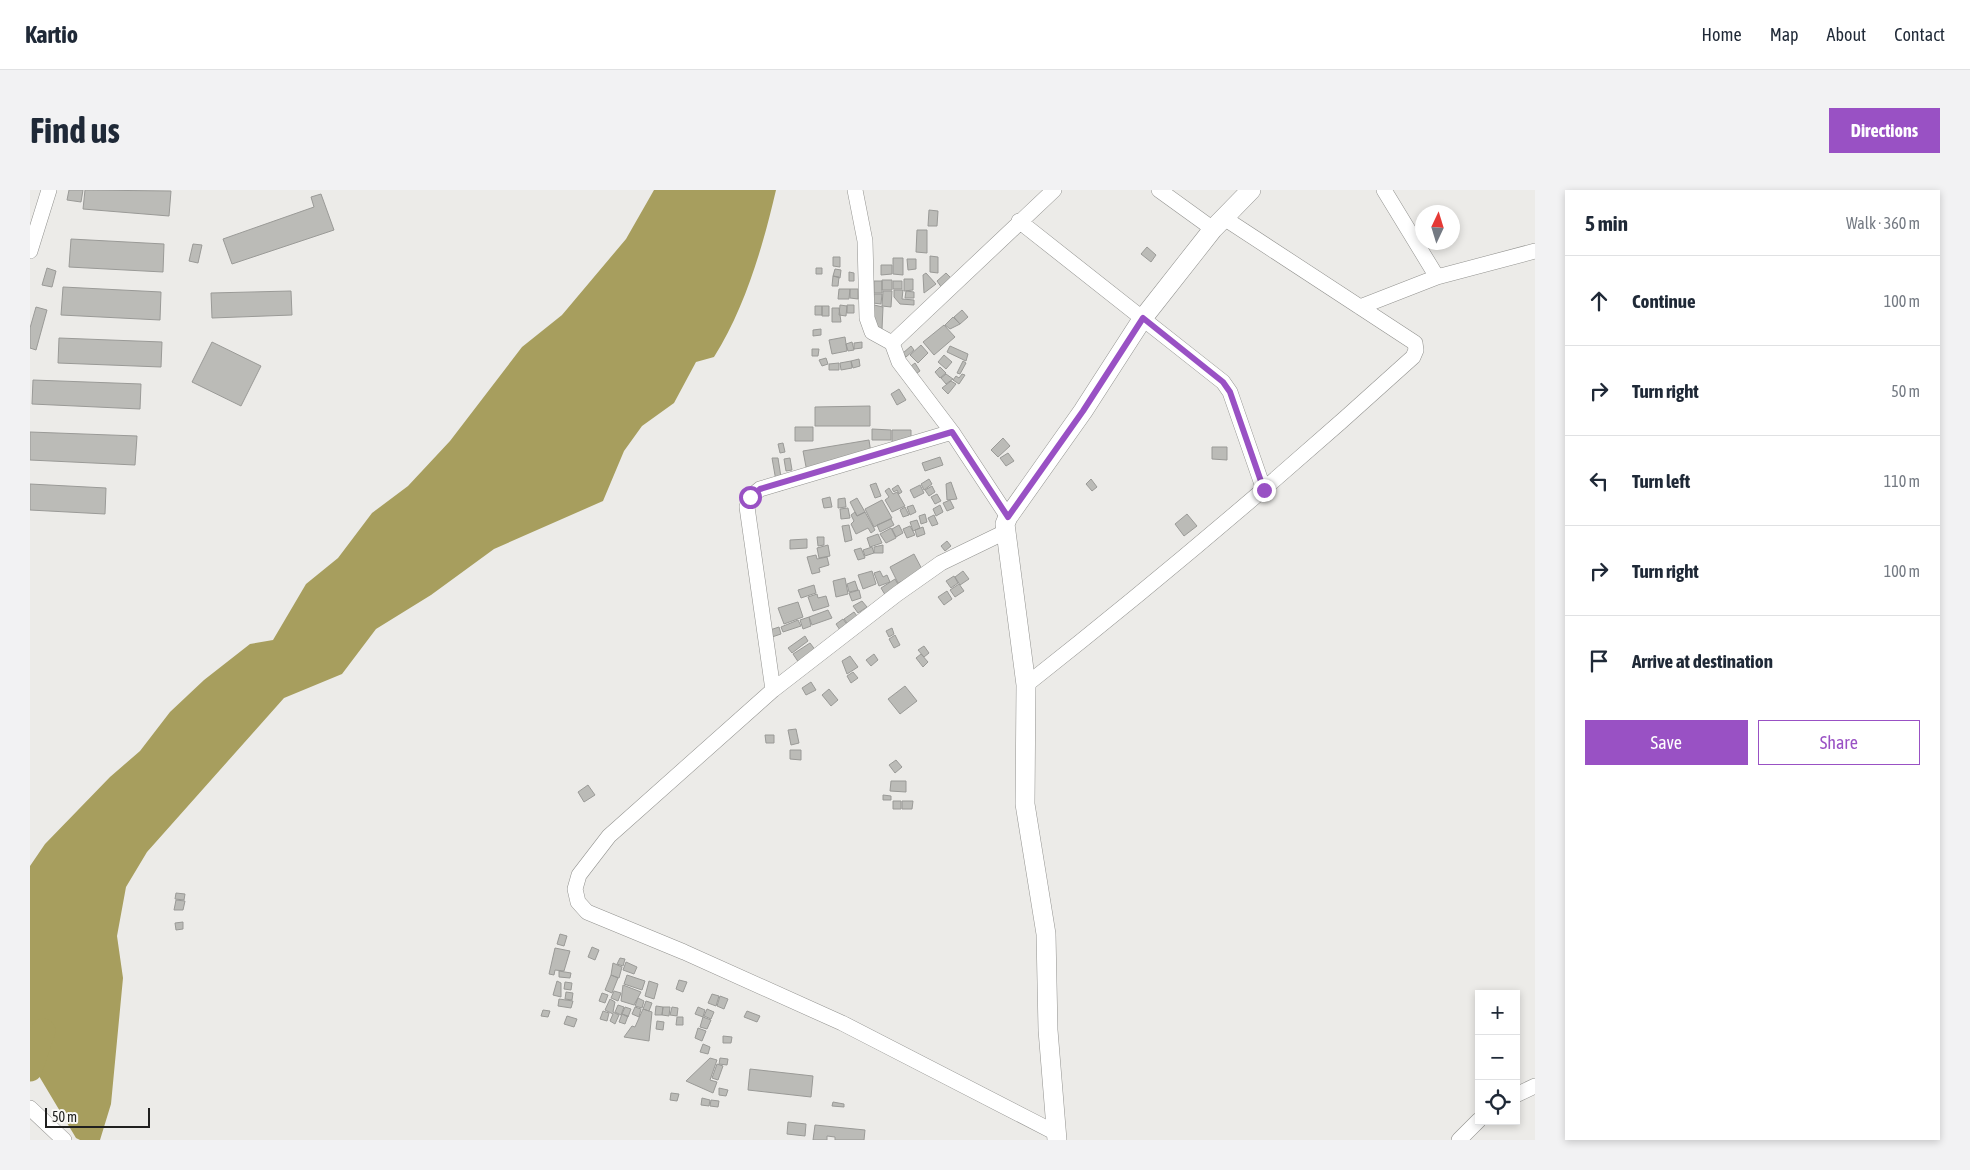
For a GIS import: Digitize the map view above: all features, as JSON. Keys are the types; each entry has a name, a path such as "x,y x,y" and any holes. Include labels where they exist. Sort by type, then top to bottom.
{"street":[{"path":"30,251 49,190"},
{"path":"855,190 865,240 866,318 872,332 892,343 898,362 952,432 1007,525 1026,685 1025,804 1046,934 1048,1030 1057,1136"},
{"path":"892,343 1054,190"},
{"path":"1026,685 1140,596 1306,455 1413,357 1416,350 1415,343 1360,307 1159,190"},
{"path":"1057,1136 842,1023 684,952 587,912 578,902 575,889 579,875 609,836 773,690 897,594 941,563 1007,525 1143,318 1218,223 1251,190"},
{"path":"1384,190 1437,277"},
{"path":"1020,221 1223,382 1230,392 1264,490"},
{"path":"1360,307 1437,277 1535,251"},
{"path":"773,690 747,507 750,497 760,489 952,432"},
{"path":"1520,1093 1535,1086"},
{"path":"30,1108 64,1140"},
{"path":"1459,1140 1475,1124"}],"shaded area":[{"path":"654,190 776,190 752,276 735,318 714,357 696,362 674,403 642,426 624,451 603,501 494,549 431,595 376,629 342,674 284,698 147,852 126,887 117,936 123,978 111,1104 100,1140 80,1140 76,1138 30,1061 30,866 45,844 110,777 140,751 170,712 204,680 250,644 273,640 306,584 338,558 372,513 408,486 450,441 522,347 562,315 626,239"}],"building":[{"path":"69,190 83,190 81,202 67,200"},
{"path":"85,190 171,191 169,216 83,209"},
{"path":"321,194 334,230 232,264 223,239 314,207 311,197"},
{"path":"929,210 938,211 937,226 928,226"},
{"path":"917,230 927,230 927,253 916,252"},
{"path":"71,239 164,244 163,272 69,267"},
{"path":"193,244 202,245 198,263 189,261"},
{"path":"1147,247 1156,255 1151,262 1141,254"},
{"path":"930,256 938,257 938,273 930,272"},
{"path":"833,257 840,257 840,267 833,266"},
{"path":"893,258 903,258 903,275 893,274"},
{"path":"907,259 916,259 916,269 908,270"},
{"path":"881,265 892,265 892,274 881,275"},
{"path":"47,268 56,271 52,287 42,285"},
{"path":"816,268 822,268 822,274 816,274"},
{"path":"835,269 841,270 840,278 833,276"},
{"path":"849,272 854,273 854,281 849,281"},
{"path":"926,273 936,284 924,293 923,275"},
{"path":"946,273 952,279 942,288 937,281"},
{"path":"833,276 839,277 838,286 832,286"},
{"path":"904,279 913,279 913,290 904,291"},
{"path":"882,280 892,280 892,290 882,290"},
{"path":"874,281 882,281 882,293 874,293"},
{"path":"893,281 902,281 902,289 893,289"},
{"path":"63,287 161,292 160,320 61,315"},
{"path":"839,289 850,289 849,299 838,299"},
{"path":"850,289 858,289 858,299 850,298"},
{"path":"894,290 903,290 902,299 914,300 914,305 900,304 894,297"},
{"path":"291,291 292,315 212,318 211,293"},
{"path":"883,291 892,291 891,307 882,306"},
{"path":"906,291 914,292 914,298 905,298"},
{"path":"874,294 882,294 881,304 873,303"},
{"path":"840,305 847,306 846,316 839,315"},
{"path":"847,305 854,305 854,313 847,313"},
{"path":"874,305 883,307 882,329 873,329"},
{"path":"815,306 822,306 822,315 815,315"},
{"path":"822,306 829,306 829,316 822,316"},
{"path":"36,307 47,310 36,350 30,348 30,328"},
{"path":"832,308 839,308 841,322 832,322"},
{"path":"962,310 968,317 960,324 954,317"},
{"path":"953,317 960,324 950,329 945,325"},
{"path":"944,325 955,337 934,355 923,342"},
{"path":"821,329 821,335 813,336 813,330"},
{"path":"845,337 847,351 832,354 829,340"},
{"path":"59,338 162,342 161,367 58,363"},
{"path":"212,342 261,366 241,406 192,382"},
{"path":"852,342 854,350 848,351 846,344"},
{"path":"862,342 862,348 854,349 854,343"},
{"path":"921,345 928,353 918,363 910,355"},
{"path":"911,346 914,350 906,357 903,353"},
{"path":"950,346 968,354 966,361 947,352"},
{"path":"812,349 819,349 818,356 812,356"},
{"path":"944,355 952,362 946,369 938,362"},
{"path":"826,358 828,364 822,366 819,360"},
{"path":"859,359 860,366 853,368 851,361"},
{"path":"851,361 852,368 841,370 840,363"},
{"path":"963,361 966,363 960,374 957,373"},
{"path":"839,363 839,370 829,370 829,364"},
{"path":"915,363 920,371 913,376 907,369"},
{"path":"940,367 946,373 940,378 935,372"},
{"path":"946,374 953,379 946,384 941,378"},
{"path":"962,374 965,375 959,384 953,380 956,376 959,378"},
{"path":"33,380 141,384 140,409 32,404"},
{"path":"951,381 956,384 948,394 942,388"},
{"path":"899,389 906,400 897,405 891,394"},
{"path":"870,406 870,426 815,426 815,407"},
{"path":"795,427 813,427 813,441 795,441"},
{"path":"872,429 891,430 891,440 872,440"},
{"path":"892,430 911,430 911,447 892,447"},
{"path":"30,432 137,436 135,465 30,460"},
{"path":"1003,438 1010,446 998,457 991,450"},
{"path":"869,440 872,460 807,472 803,451"},
{"path":"783,443 785,452 780,453 778,444"},
{"path":"1212,447 1227,447 1227,460 1212,459"},
{"path":"1008,453 1014,461 1006,466 1000,458"},
{"path":"940,457 943,465 925,471 922,463"},
{"path":"772,458 778,458 783,490 769,493 776,481"},
{"path":"790,458 792,470 786,471 784,459"},
{"path":"929,479 932,484 924,490 921,484"},
{"path":"1091,479 1097,487 1092,491 1086,484"},
{"path":"951,482 957,499 947,500 946,484"},
{"path":"876,483 881,496 875,498 870,485"},
{"path":"30,484 106,488 105,514 30,510"},
{"path":"898,485 902,492 899,494 897,490 894,492 892,489"},
{"path":"920,485 924,493 914,498 910,490"},
{"path":"932,486 935,492 929,496 925,490"},
{"path":"889,488 893,494 897,492 905,506 892,512 885,500 889,497 885,491"},
{"path":"937,494 941,501 935,504 931,497"},
{"path":"830,497 832,507 824,508 822,499"},
{"path":"845,498 846,507 838,508 838,499"},
{"path":"857,498 865,512 857,516 850,502"},
{"path":"882,500 892,518 874,527 865,509"},
{"path":"950,500 954,508 947,511 943,503"},
{"path":"913,505 916,512 910,515 907,507"},
{"path":"940,505 943,512 936,516 933,509"},
{"path":"905,507 909,515 903,517 900,510"},
{"path":"848,508 850,518 841,519 840,509"},
{"path":"855,512 857,516 865,512 875,530 871,533 868,528 856,534 851,524 854,521 851,515"},
{"path":"925,514 927,522 921,524 919,516"},
{"path":"1187,514 1197,526 1184,536 1175,524"},
{"path":"934,515 938,524 932,526 928,518"},
{"path":"891,519 894,525 880,532 877,525"},
{"path":"917,520 920,528 913,531 910,522"},
{"path":"849,525 852,540 845,542 842,526"},
{"path":"899,525 903,533 896,537 892,529"},
{"path":"910,526 915,535 907,538 903,529"},
{"path":"923,527 925,534 917,537 915,530"},
{"path":"891,528 896,538 886,543 880,534"},
{"path":"878,534 882,543 870,547 867,538"},
{"path":"817,537 824,537 824,545 818,546"},
{"path":"807,539 807,548 790,549 790,540"},
{"path":"947,541 951,546 945,551 941,546"},
{"path":"828,545 830,556 819,558 817,548"},
{"path":"883,545 883,553 874,553 874,547"},
{"path":"872,547 874,553 865,556 863,550"},
{"path":"861,548 865,558 858,560 854,550"},
{"path":"914,554 924,573 898,583 890,567"},
{"path":"816,555 817,559 827,557 829,565 819,568 820,572 812,574 807,557"},
{"path":"872,571 876,584 863,589 858,575"},
{"path":"880,571 883,577 887,575 890,582 879,586 874,573"},
{"path":"963,571 969,579 960,585 955,577"},
{"path":"954,576 958,583 951,588 946,581"},
{"path":"845,578 848,594 836,597 833,581"},
{"path":"895,579 901,590 887,598 881,588"},
{"path":"855,581 858,590 849,592 847,584"},
{"path":"959,584 964,591 955,597 950,590"},
{"path":"814,585 816,593 801,598 798,590"},
{"path":"859,590 861,598 852,601 849,593"},
{"path":"947,591 952,599 944,605 938,597"},
{"path":"817,594 818,598 826,596 829,606 813,611 808,597"},
{"path":"862,601 867,607 858,613 853,606"},
{"path":"798,602 803,617 784,624 778,608"},
{"path":"828,610 832,618 812,625 809,617"},
{"path":"854,612 860,620 850,627 844,619"},
{"path":"809,617 811,626 803,629 800,620"},
{"path":"843,619 849,627 842,633 836,624"},
{"path":"798,620 801,626 783,632 781,627"},
{"path":"779,627 781,634 772,637 770,630"},
{"path":"892,628 894,634 889,637 886,631"},
{"path":"895,635 900,645 894,648 889,639"},
{"path":"805,636 808,641 792,653 788,648"},
{"path":"810,643 816,651 799,663 793,654"},
{"path":"924,646 929,653 924,657 918,650"},
{"path":"874,654 878,660 871,666 866,660"},
{"path":"921,654 928,662 923,667 916,658"},
{"path":"850,656 858,667 847,674 842,661"},
{"path":"853,672 858,678 851,683 847,676"},
{"path":"811,682 816,690 806,695 802,688"},
{"path":"905,686 917,701 900,714 888,699"},
{"path":"829,689 838,700 831,706 822,695"},
{"path":"796,729 799,743 791,745 788,730"},
{"path":"765,735 774,735 774,743 766,743"},
{"path":"790,750 801,750 801,760 790,759"},
{"path":"896,760 902,767 895,773 889,765"},
{"path":"891,781 906,781 906,792 890,791"},
{"path":"588,785 595,795 584,802 578,792"},
{"path":"883,795 891,796 891,800 883,800"},
{"path":"893,801 901,801 901,809 893,809"},
{"path":"902,801 913,801 912,809 902,809"},
{"path":"176,893 185,894 184,900 175,899"},
{"path":"176,900 185,901 183,910 174,910"},
{"path":"183,922 183,929 176,930 175,923"},
{"path":"560,934 567,936 564,946 557,944"},
{"path":"592,947 599,950 595,960 588,957"},
{"path":"555,948 570,951 564,971 555,970 554,975 549,974"},
{"path":"620,958 625,959 623,966 617,964"},
{"path":"626,962 637,967 634,974 623,970"},
{"path":"613,963 622,967 619,978 611,975"},
{"path":"559,971 571,973 570,978 559,977"},
{"path":"611,975 618,978 612,993 605,990"},
{"path":"627,975 645,981 642,990 624,984"},
{"path":"679,980 687,982 683,992 676,989"},
{"path":"557,981 561,983 561,997 553,995"},
{"path":"649,981 658,984 654,999 645,996"},
{"path":"565,982 572,983 571,990 564,989"},
{"path":"623,985 641,992 634,1005 621,1001"},
{"path":"614,991 621,993 618,1001 611,998"},
{"path":"566,992 573,993 572,1000 565,999"},
{"path":"602,993 608,995 605,1003 599,1001"},
{"path":"712,994 719,996 716,1006 708,1003"},
{"path":"720,996 728,999 724,1009 717,1006"},
{"path":"638,998 644,1001 642,1008 635,1006"},
{"path":"559,999 573,1001 571,1008 558,1006"},
{"path":"610,999 615,1002 613,1012 619,1015 615,1024 610,1021 613,1014 605,1010"},
{"path":"646,1001 652,1003 649,1011 643,1009"},
{"path":"618,1005 624,1007 621,1015 615,1012"},
{"path":"656,1006 663,1007 662,1015 655,1015"},
{"path":"625,1007 631,1009 628,1017 622,1014"},
{"path":"635,1007 641,1009 639,1017 632,1014"},
{"path":"663,1007 670,1007 669,1016 662,1015"},
{"path":"672,1007 678,1008 677,1016 670,1015"},
{"path":"698,1007 705,1010 703,1017 695,1014"},
{"path":"643,1009 652,1012 649,1041 624,1037 632,1026 635,1027"},
{"path":"707,1009 714,1012 711,1019 704,1016"},
{"path":"543,1010 550,1011 548,1017 541,1016"},
{"path":"603,1011 609,1013 607,1021 600,1019"},
{"path":"747,1011 760,1016 757,1022 744,1017"},
{"path":"622,1014 628,1016 625,1024 619,1022"},
{"path":"567,1016 577,1019 574,1027 564,1024"},
{"path":"677,1017 683,1017 683,1025 676,1025"},
{"path":"703,1017 711,1020 707,1029 700,1027"},
{"path":"657,1021 664,1022 663,1030 656,1029"},
{"path":"698,1028 706,1031 702,1041 695,1038"},
{"path":"723,1036 732,1037 731,1043 723,1043"},
{"path":"703,1044 710,1047 708,1054 700,1052"},
{"path":"710,1058 717,1060 710,1080 717,1082 713,1093 686,1081"},
{"path":"720,1058 728,1059 727,1065 719,1064"},
{"path":"717,1064 723,1066 718,1080 712,1078"},
{"path":"750,1069 813,1076 811,1097 748,1090"},
{"path":"719,1088 728,1090 726,1096 719,1095"},
{"path":"671,1093 679,1094 677,1101 670,1100"},
{"path":"702,1098 710,1100 709,1106 701,1105"},
{"path":"711,1100 719,1101 718,1107 710,1106"},
{"path":"833,1102 844,1104 844,1107 832,1106"},
{"path":"788,1122 806,1124 805,1136 787,1134"},
{"path":"815,1125 865,1130 864,1140 835,1140 835,1137 827,1136 827,1140 813,1140"}],"waterway":[{"path":"30,1069 43,1031"}],"route":[{"path":"750,497 760,489 952,432 1008,517 1083,411 1143,318 1213,372 1223,382 1230,392 1264,490"}]}
